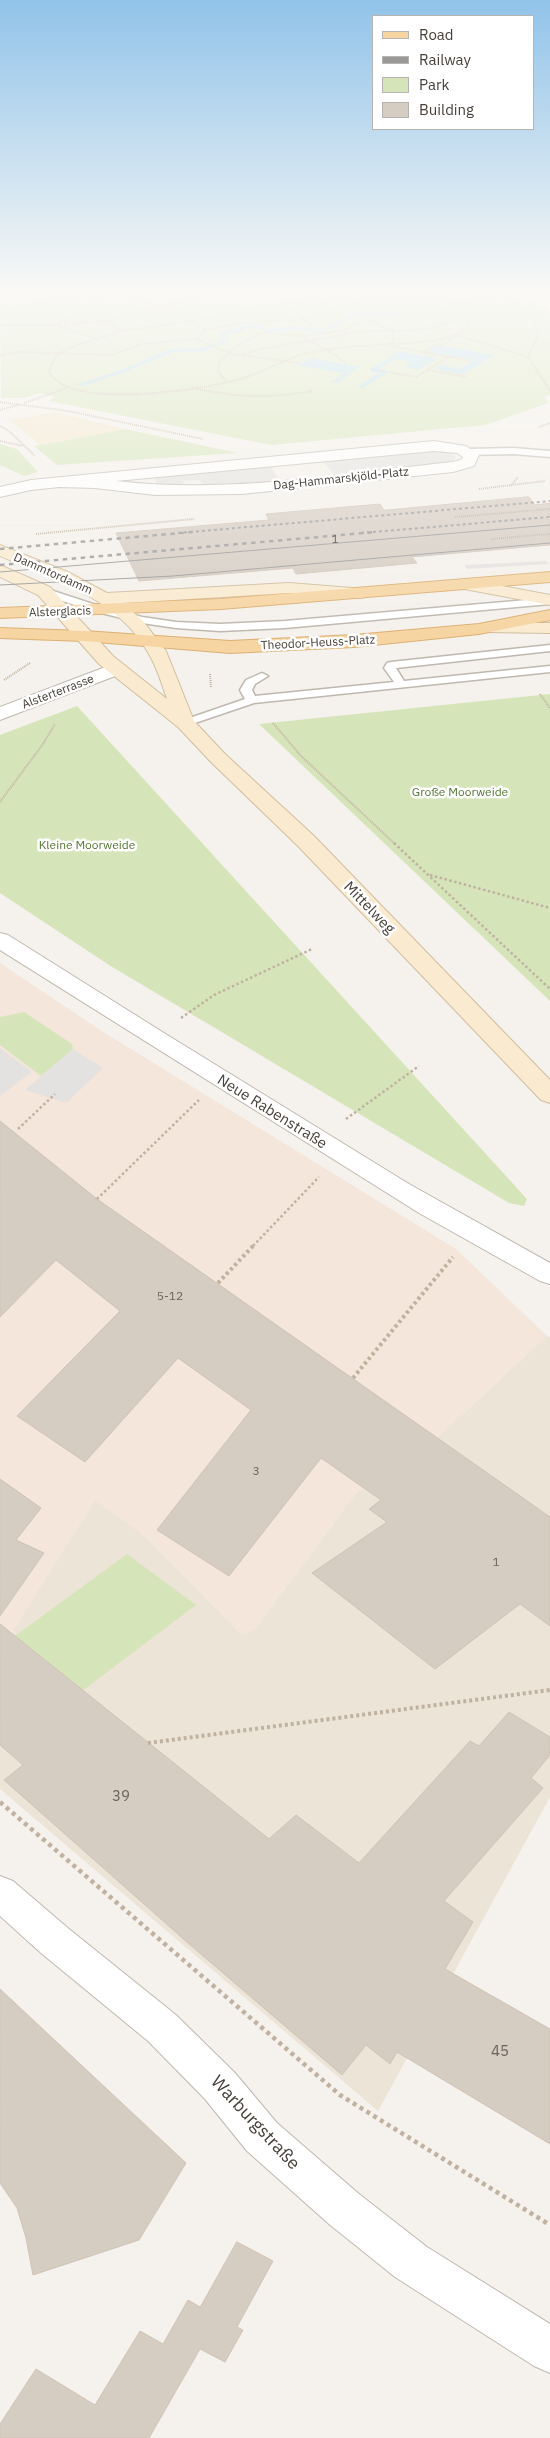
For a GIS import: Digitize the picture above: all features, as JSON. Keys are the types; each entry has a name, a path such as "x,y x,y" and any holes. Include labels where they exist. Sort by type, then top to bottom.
{"main road":[{"path":"125,614 465,584 550,582"},
{"name":"Alsterglacis","path":"0,613 64,612 102,604 125,614"},
{"name":"Theodor-Heuss-Platz","path":"84,636 230,647 294,645 491,628 550,614"},
{"name":"Alsterglacis","path":"0,633 84,636"}],"street":[{"name":"Dag-Hammarskjöld-Platz","path":"0,492 24,486 60,482 434,446 452,447 472,455 468,463 453,467 242,489 155,490 95,483 60,482"},
{"name":"Dammtordamm","path":"0,550 102,604"},
{"name":"Dammtordamm","path":"0,570 44,591 84,636"},
{"path":"465,584 550,601"},
{"path":"102,604 127,598 289,588 359,593"},
{"path":"125,614 151,642"},
{"path":"491,628 550,628"},
{"name":"Mittelweg","path":"84,636 116,669 185,723 218,758 306,841 550,1095"},
{"name":"Mittelweg","path":"151,642 167,673 185,723"},
{"name":"Alsterterrasse","path":"0,714 116,669"},
{"name":"Neue Rabenstraße","path":"0,940 152,1038 318,1139 344,1157 472,1234 550,1275"},
{"name":"Warburgstraße","path":"0,1892 55,1941 114,1987 162,2028 220,2086 262,2137 344,2209 411,2262 550,2350"}],"lane":[{"path":"468,452 513,451 550,454"},
{"name":"Theodor-Heuss-Platz","path":"489,605 532,597 550,582"},
{"name":"Dammtordamm","path":"44,591 102,604"},
{"name":"Theodor-Heuss-Platz","path":"125,614 183,625 228,627 289,624 550,601"},
{"path":"401,684 390,668 392,665 550,648"},
{"path":"185,723 272,694 401,684 550,669"},
{"path":"252,700 246,690 250,682 262,676"}],"path":[{"path":"40,407 204,439"},
{"path":"0,426 9,431 36,457"},
{"path":"0,441 23,446"},
{"path":"518,478 511,486 547,480"},
{"path":"455,517 550,509"},
{"path":"28,535 202,518"},
{"path":"491,539 550,534"},
{"path":"0,684 20,668 36,660"},
{"path":"536,688 550,708"},
{"path":"0,802 10,784 49,738 57,720"},
{"path":"272,722 301,756 550,989"},
{"path":"428,874 550,908"},
{"path":"152,1038 214,996 312,949"},
{"path":"318,1139 418,1066"},
{"path":"97,1199 221,1079"},
{"path":"18,1129 55,1094"},
{"path":"218,1283 308,1186 344,1157"},
{"path":"353,1378 472,1234"},
{"path":"148,1743 550,1690"},
{"path":"0,1802 340,2095 550,2225"}],"shaded area":[{"path":"434,450 451,453 456,457 451,463 336,476 323,462"},
{"path":"271,467 280,481 217,485 202,484 200,480 183,481 184,484 157,485 154,476"},
{"path":"545,561 550,564 467,569 465,565"},
{"path":"0,963 100,1030 456,1249 547,1336 437,1438 357,1492 255,1629 242,1635 142,1534 0,1652"},
{"path":"0,1048 32,1072 0,1096"},
{"path":"73,1049 103,1068 66,1103 25,1090"},
{"path":"547,1336 550,1338 550,1797 378,2111 0,1789 0,1652 95,1501 142,1534 242,1635 255,1629 357,1492 437,1438"}],"green space":[{"path":"77,407 538,407 485,425 271,445"},
{"path":"125,429 238,453 57,465 34,446"},
{"path":"0,444 17,449 38,472 24,476 0,465"},
{"name":"Große Moorweide","path":"550,694 550,1001 259,724"},
{"name":"Kleine Moorweide","path":"77,706 527,1199 524,1206 509,1203 109,965 0,893 0,735"},
{"path":"24,1012 72,1044 73,1049 41,1076 0,1045 0,1017"},
{"path":"127,1554 196,1605 82,1691 15,1636"}],"sand":[{"path":"55,412 125,429 41,445 9,420"}],"building":[{"path":"529,497 535,505 550,503 550,545 412,557 417,563 296,574 293,568 139,581 116,533 269,520 266,514 380,504 384,510"},
{"path":"0,1121 97,1199 550,1517 550,1626 520,1604 435,1669 312,1573 387,1522 369,1509 381,1500 321,1458 229,1576 157,1530 251,1410 178,1358 85,1462 17,1416 120,1311 56,1260 0,1317"},
{"path":"0,1479 41,1508 16,1540 44,1553 0,1616"},
{"path":"0,1624 269,1839 296,1815 359,1863 470,1741 479,1746 509,1712 550,1737 550,1755 531,1778 543,1788 444,1901 473,1922 445,1969 550,2029 550,2144 397,2052 390,2064 366,2045 342,2075 188,1943 4,1780 23,1765 0,1745"},
{"path":"0,1989 186,2163 139,2240 33,2275 26,2238 17,2208 0,2183"},
{"path":"237,2242 273,2261 237,2327 243,2330 225,2362 200,2349 149,2438 0,2438 0,2424 36,2369 95,2405 140,2331 163,2344 188,2300 200,2307"}],"tram line":[{"path":"0,572 550,525"},
{"path":"0,585 173,576 550,543"}],"railway":[{"path":"178,533 550,501"},
{"path":"361,533 550,517"},
{"path":"0,549 192,532"},
{"path":"0,565 375,532"}]}
